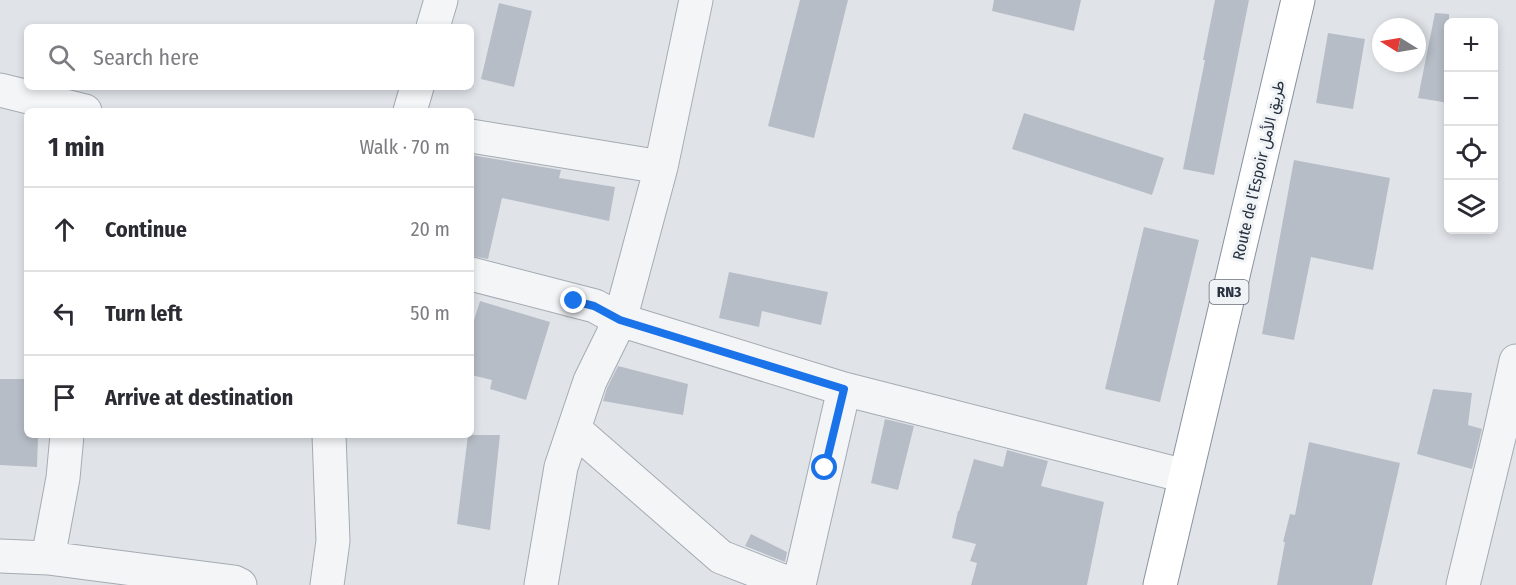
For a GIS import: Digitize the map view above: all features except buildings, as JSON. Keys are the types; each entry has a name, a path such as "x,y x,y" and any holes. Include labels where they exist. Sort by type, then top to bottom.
{"highway":[{"name":"Route de l’Espoir طريق الأمل","path":"1160,585 1299,0"}],"street":[{"path":"435,24 441,0"},
{"path":"541,585 561,467 590,381 620,320 661,167 696,0"},
{"path":"0,90 73,108"},
{"path":"411,108 416,90"},
{"path":"474,136 661,167"},
{"path":"474,275 594,306 620,320 844,389 1185,476"},
{"path":"1463,585 1516,361"},
{"path":"799,585 844,389"},
{"path":"574,429 721,557 793,585"},
{"path":"48,558 63,478 67,438"},
{"path":"327,585 333,541 329,438"},
{"path":"0,556 48,558 234,582 240,585"}],"route":[{"path":"574,301 594,306 620,320 844,389 825,468"}]}
